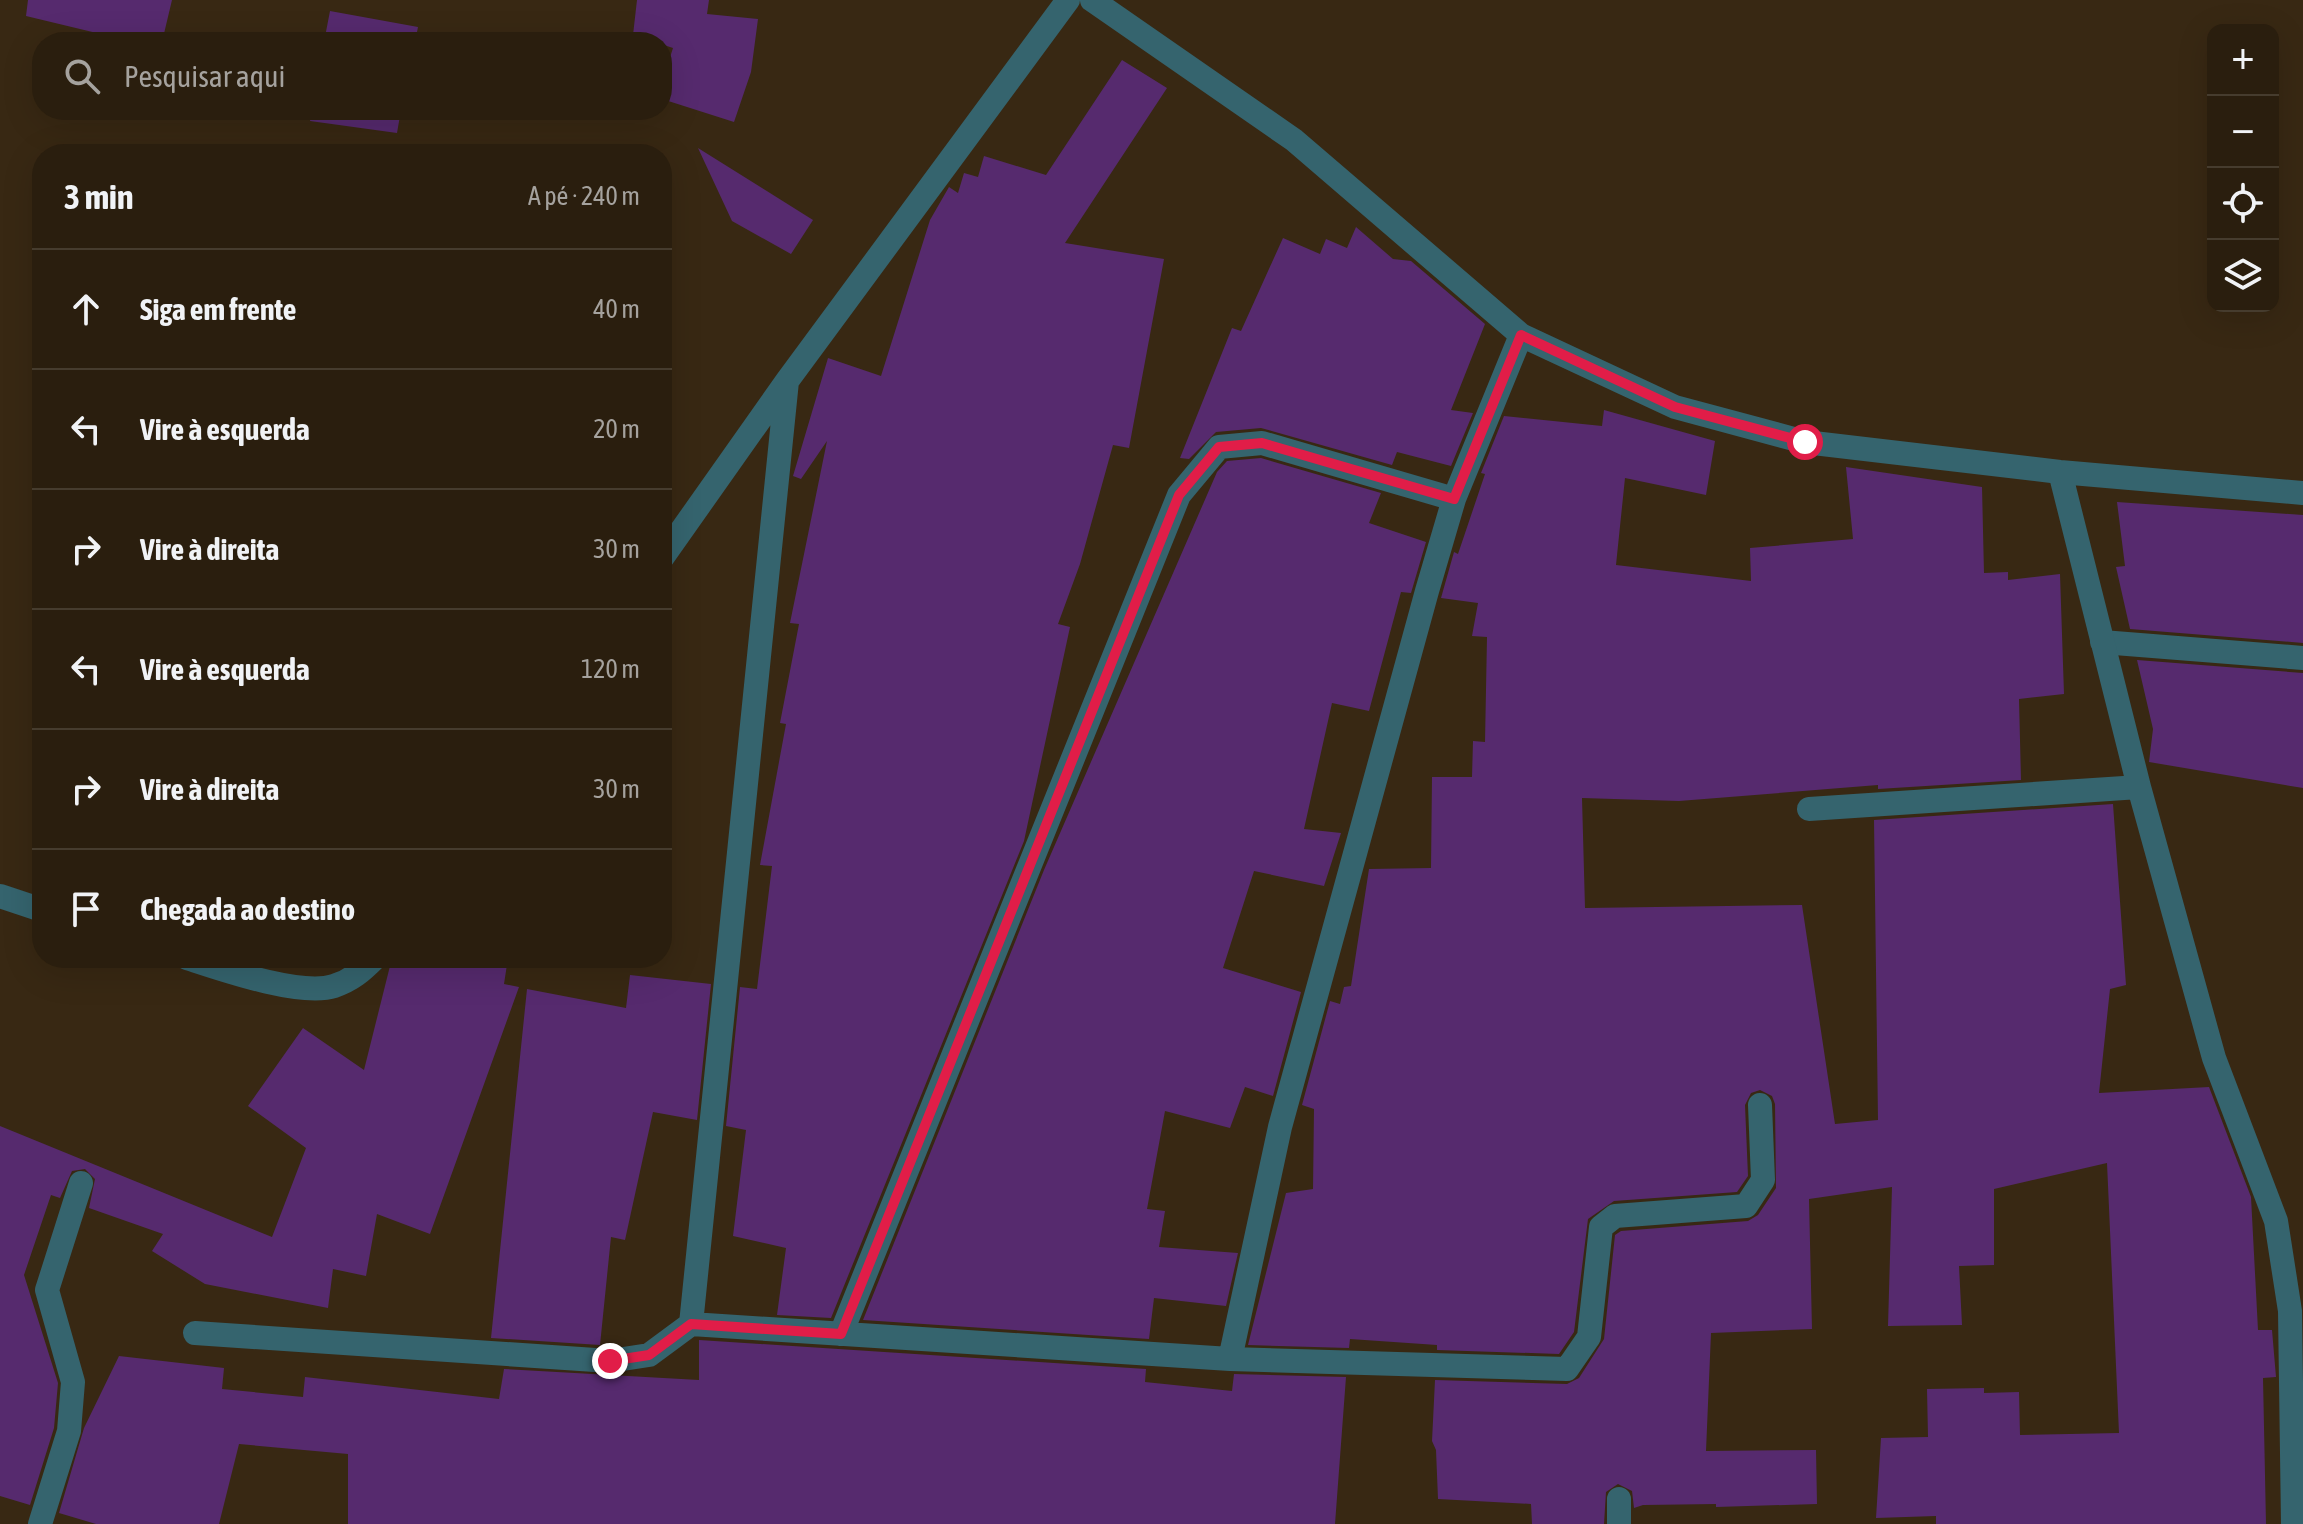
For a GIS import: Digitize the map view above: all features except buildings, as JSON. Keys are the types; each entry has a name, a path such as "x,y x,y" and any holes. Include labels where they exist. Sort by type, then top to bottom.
{"street":[{"path":"672,544 787,381 1068,0"},
{"path":"1092,0 1294,140 1521,335 1675,407 1805,442 2060,472 2303,493"},
{"path":"1230,1359 1280,1127 1454,499 1521,335"},
{"path":"691,1324 787,381"},
{"path":"841,1334 1179,495 1219,447 1262,443 1454,499"},
{"path":"2060,472 2139,787 2214,1058 2276,1221 2290,1311 2293,1524"},
{"path":"2102,642 2303,658"},
{"path":"1809,809 2139,787"},
{"path":"0,896 32,907"},
{"path":"217,968 259,982 331,988 356,976 364,968"},
{"path":"195,1333 610,1361 649,1355 691,1324 1230,1359 1567,1369 1589,1337 1601,1227 1615,1216 1746,1206 1763,1180 1760,1105"},
{"path":"40,1524 69,1431 73,1382 47,1290 81,1183"},
{"path":"1619,1499 1619,1524"}],"route":[{"path":"610,1361 649,1355 691,1324 841,1334 1179,495 1219,447 1262,443 1454,499 1521,335 1675,407 1805,442"}]}
